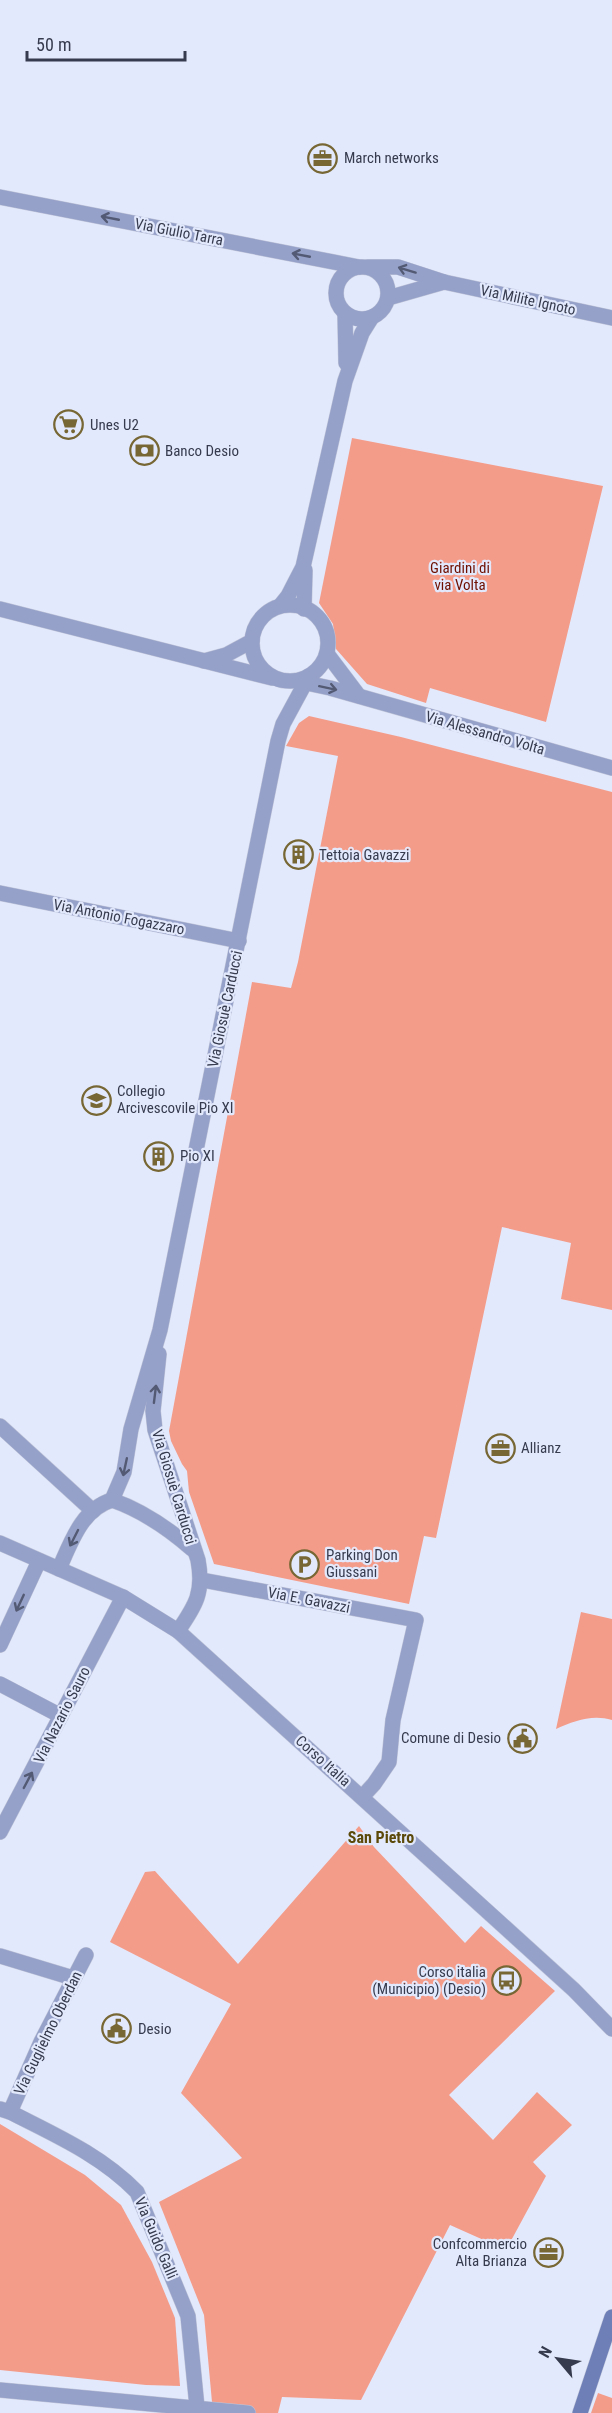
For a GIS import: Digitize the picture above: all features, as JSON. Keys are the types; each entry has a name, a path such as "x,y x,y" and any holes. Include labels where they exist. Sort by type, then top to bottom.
{"street":[{"name":"Via Giulio Tarra","path":"0,197 363,267"},
{"name":"Via Milite Ignoto","path":"363,267 398,267 444,282 612,318"},
{"path":"345,313 358,318 379,314 388,298 386,282 375,270 363,267 350,270 338,283 337,300 345,313 347,340 345,381"},
{"name":"Via Milite Ignoto","path":"388,298 444,282"},
{"path":"304,609 304,579 310,540 345,381 359,340 372,317"},
{"path":"275,678 264,672 255,660 252,641 254,632 262,618 280,606 295,584 310,540"},
{"path":"280,606 299,606 313,613 323,625 328,641 328,655 359,696"},
{"path":"0,609 275,678 303,680 315,672 328,655"},
{"path":"201,661 226,655 252,641"},
{"name":"Via Giosuè Carducci","path":"194,1551 174,1533 124,1504 112,1500 124,1472 131,1429 160,1330 283,724 283,688 275,678"},
{"name":"Via Giosuè Carducci","path":"283,724 303,680"},
{"name":"Via Alessandro Volta","path":"303,680 612,768"},
{"name":"Via Antonio Fogazzaro","path":"0,893 239,941"},
{"name":"Via Giosuè Carducci","path":"160,1330 153,1411 155,1430 194,1551"},
{"path":"0,1426 93,1510"},
{"path":"59,1569 75,1535 93,1510 112,1500"},
{"name":"Corso Italia","path":"0,1544 123,1597 178,1631 574,1990 612,2029"},
{"path":"178,1631 197,1599 202,1580 194,1551"},
{"path":"0,1645 39,1561"},
{"name":"Via E. Gavazzi","path":"202,1580 416,1620 393,1720 388,1762 374,1784 362,1797"},
{"name":"Via Nazario Sauro","path":"0,1832 123,1597"},
{"path":"0,1684 61,1716"},
{"name":"Via Guglielmo Oberdan","path":"5,2110 86,1954"},
{"path":"0,1956 73,1978"},
{"name":"Via Guido Galli","path":"5,2110 100,2160 137,2192 188,2316 197,2407"},
{"path":"580,2413 612,2317"},
{"path":"0,2390 248,2413"}],"green space":[{"name":"Giardini di via Volta","path":"352,438 603,486 546,722 430,688 426,703 367,684 336,649 333,624 319,603"},
{"path":"309,716 401,737 612,792 612,1310 561,1299 571,1243 502,1227 436,1538 424,1536 409,1604 214,1564 189,1492 187,1471 171,1441 169,1431 252,982 291,988 298,962 338,756 286,746 299,723"},
{"path":"581,1612 612,1619 612,1720 590,1718 556,1729"},
{"path":"359,1826 374,1847 465,1943 481,1926 555,1991 449,2095 493,2140 537,2092 572,2125 533,2162 546,2176 506,2250 450,2225 361,2400 282,2397 278,2413 213,2413 204,2315 159,2202 242,2158 181,2093 231,2004 110,1942 145,1872 155,1871 238,1964"},
{"path":"0,2124 85,2175 121,2205 152,2262 175,2318 180,2386 146,2385 0,2370"},
{"path":"598,2393 612,2398 612,2413 591,2413"}],"place":[{"name":"March networks","path":"323,158"},
{"name":"Unes U2","path":"69,425"},
{"name":"Banco Desio","path":"144,451"},
{"name":"Tettoia Gavazzi","path":"298,855"},
{"name":"Collegio Arcivescovile Pio XI","path":"96,1100"},
{"name":"Pio XI","path":"159,1156"},
{"name":"Allianz","path":"500,1448"},
{"name":"Parking Don Giussani","path":"305,1564"},
{"name":"Comune di Desio","path":"522,1738"},
{"name":"Corso italia (Municipio) (Desio)","path":"507,1981"},
{"name":"Desio","path":"117,2029"},
{"name":"Confcommercio Alta Brianza","path":"548,2253"}],"district":[{"name":"San Pietro","path":"381,1837"}]}
